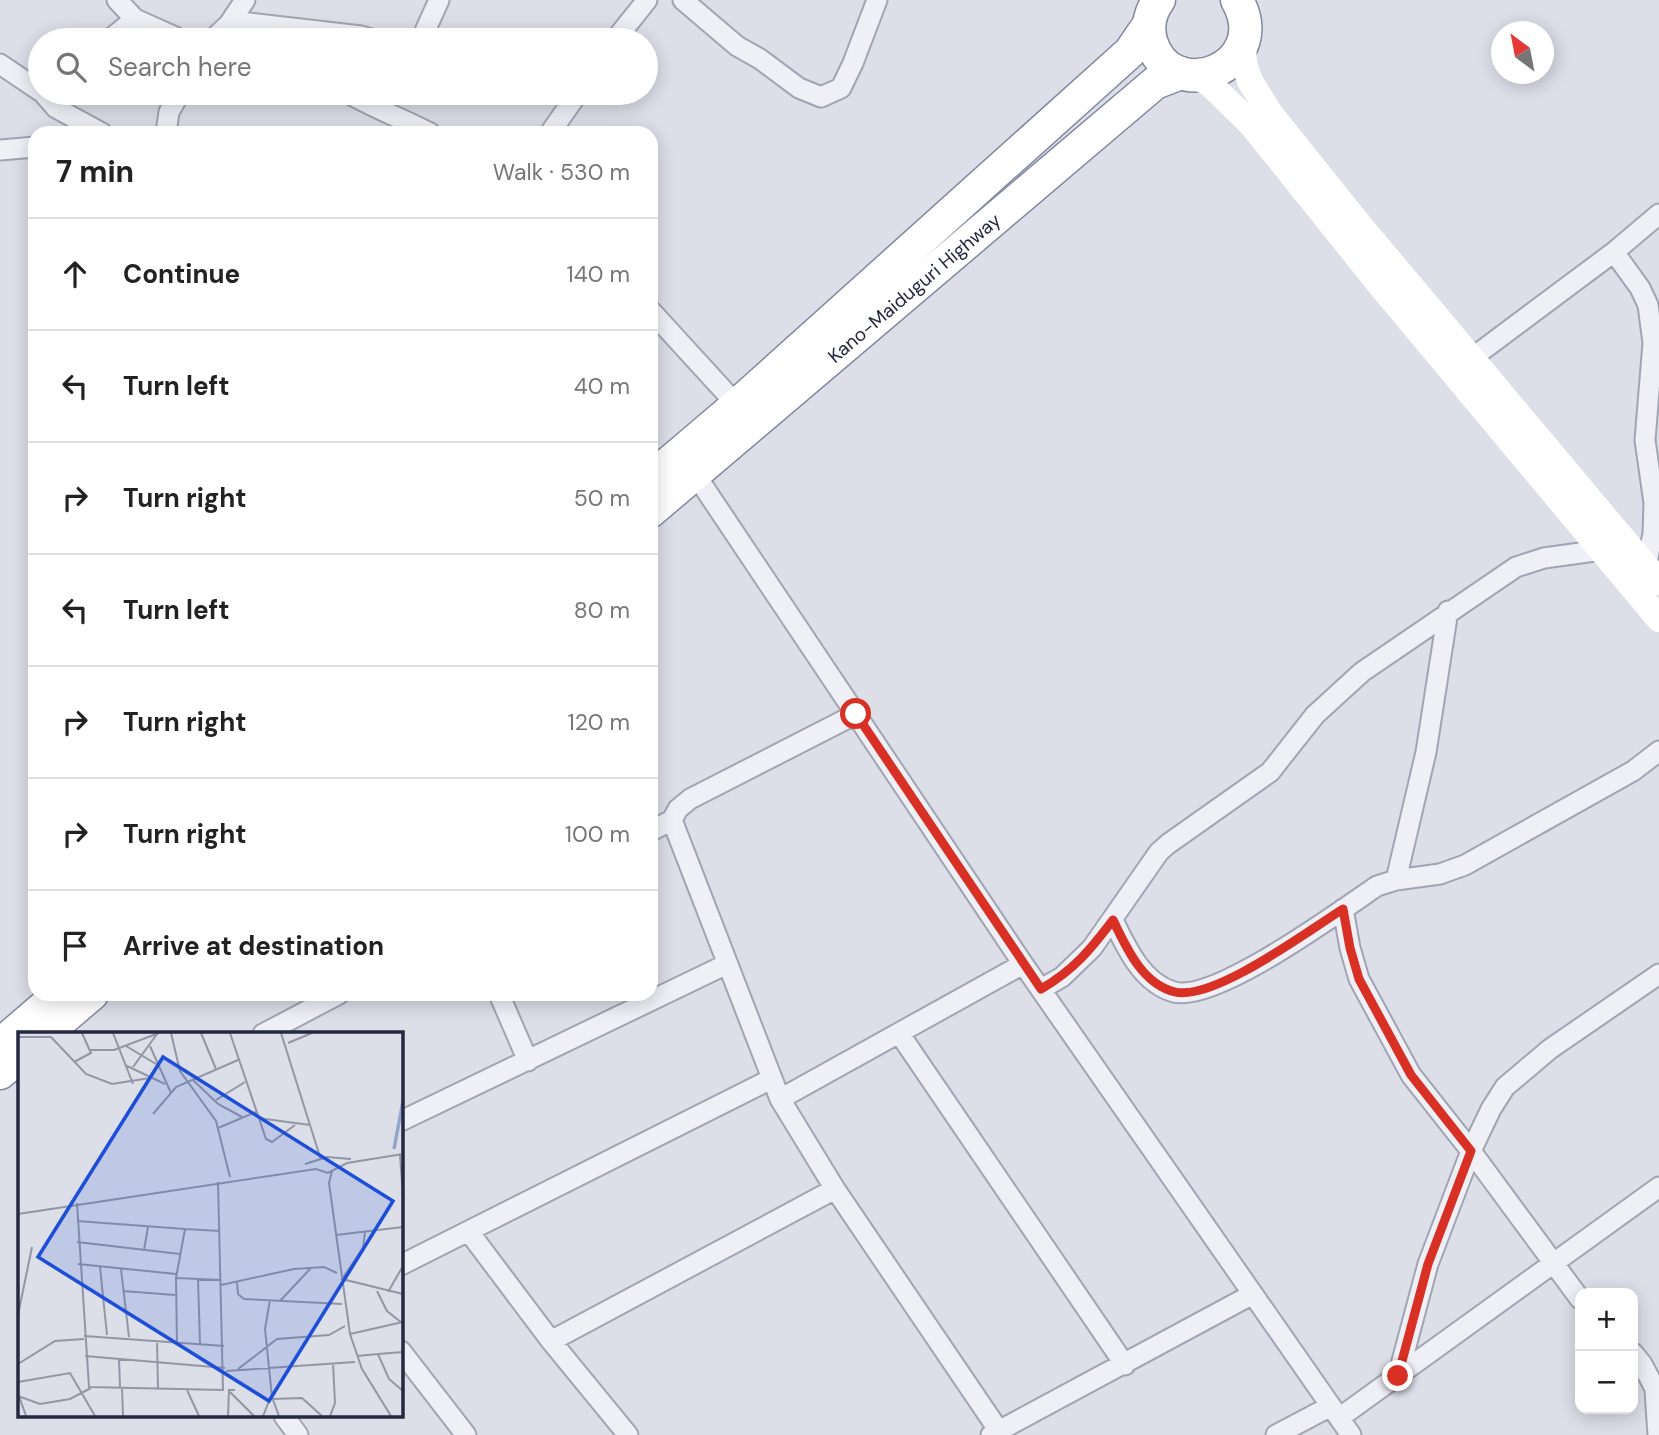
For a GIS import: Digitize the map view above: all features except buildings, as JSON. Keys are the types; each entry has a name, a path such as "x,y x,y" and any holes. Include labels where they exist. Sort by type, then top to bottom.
{"highway":[{"path":"1237,0 1244,16 1244,38"},
{"path":"1244,38 1261,0"},
{"path":"1148,11 1154,49 1161,59 1187,74"},
{"name":"Kano-Maiduguri Highway","path":"658,502 737,405 1130,52 1148,11"},
{"name":"Kano-Maiduguri Highway","path":"658,475 686,465 1155,83 1187,74 1206,75 1229,64 1244,38"},
{"path":"29,1032 53,1001"},
{"path":"34,1032 81,1001"},
{"path":"0,1073 18,1046"}],"main road":[{"path":"1244,38 1244,63 1250,81 1269,112 1357,222 1655,569"},
{"path":"1187,74 1210,84 1251,125 1377,281 1659,619"}],"street":[{"path":"117,0 135,19 155,28"},
{"path":"225,28 245,0"},
{"path":"426,28 439,0"},
{"path":"625,28 647,0"},
{"path":"693,2 737,46 760,59 799,88 821,97 841,88 877,0"},
{"path":"124,28 135,19"},
{"path":"232,21 292,28"},
{"path":"0,64 28,82"},
{"path":"54,105 86,126"},
{"path":"167,126 173,105"},
{"path":"370,105 417,126"},
{"path":"556,126 570,105"},
{"path":"1,152 28,148"},
{"path":"1472,358 1614,253 1659,214"},
{"path":"1614,253 1640,288 1648,305 1653,343 1645,440 1654,503 1655,569"},
{"path":"658,319 737,405"},
{"path":"686,465 1023,964 1350,1435"},
{"path":"1041,989 1077,965 1168,844 1270,772 1315,715 1362,672 1496,578 1528,561 1602,551"},
{"path":"1396,880 1426,752 1448,611"},
{"path":"658,827 672,820 678,809 690,799 856,714"},
{"path":"1113,920 1127,950 1140,968 1157,983 1173,992 1203,990 1250,968 1377,886 1396,880 1440,874 1465,864 1633,771 1659,751"},
{"path":"672,820 780,1099 835,1189 995,1433 1253,1294"},
{"path":"1343,909 1359,979 1411,1075 1471,1151 1575,1294"},
{"path":"658,998 727,964"},
{"path":"780,1099 1023,964"},
{"path":"1398,1376 1428,1264 1471,1151 1505,1087 1594,1017 1659,974"},
{"path":"267,1032 326,1001"},
{"path":"502,1001 528,1061"},
{"path":"402,1121 651,1001"},
{"path":"899,1033 1125,1364"},
{"path":"402,1265 771,1079"},
{"path":"1276,1435 1335,1412 1398,1376 1659,1187"},
{"path":"551,1341 835,1189"},
{"path":"469,1232 551,1341 628,1435"},
{"path":"402,1352 466,1435"},
{"path":"1638,1359 1657,1393 1658,1435"},
{"path":"285,1418 298,1435"}],"route":[{"path":"856,714 1041,989 1077,965 1113,920 1127,950 1140,968 1157,983 1173,992 1187,993 1216,985 1250,968 1343,909 1359,979 1391,1040 1411,1075 1471,1151 1428,1264 1398,1376"}]}
